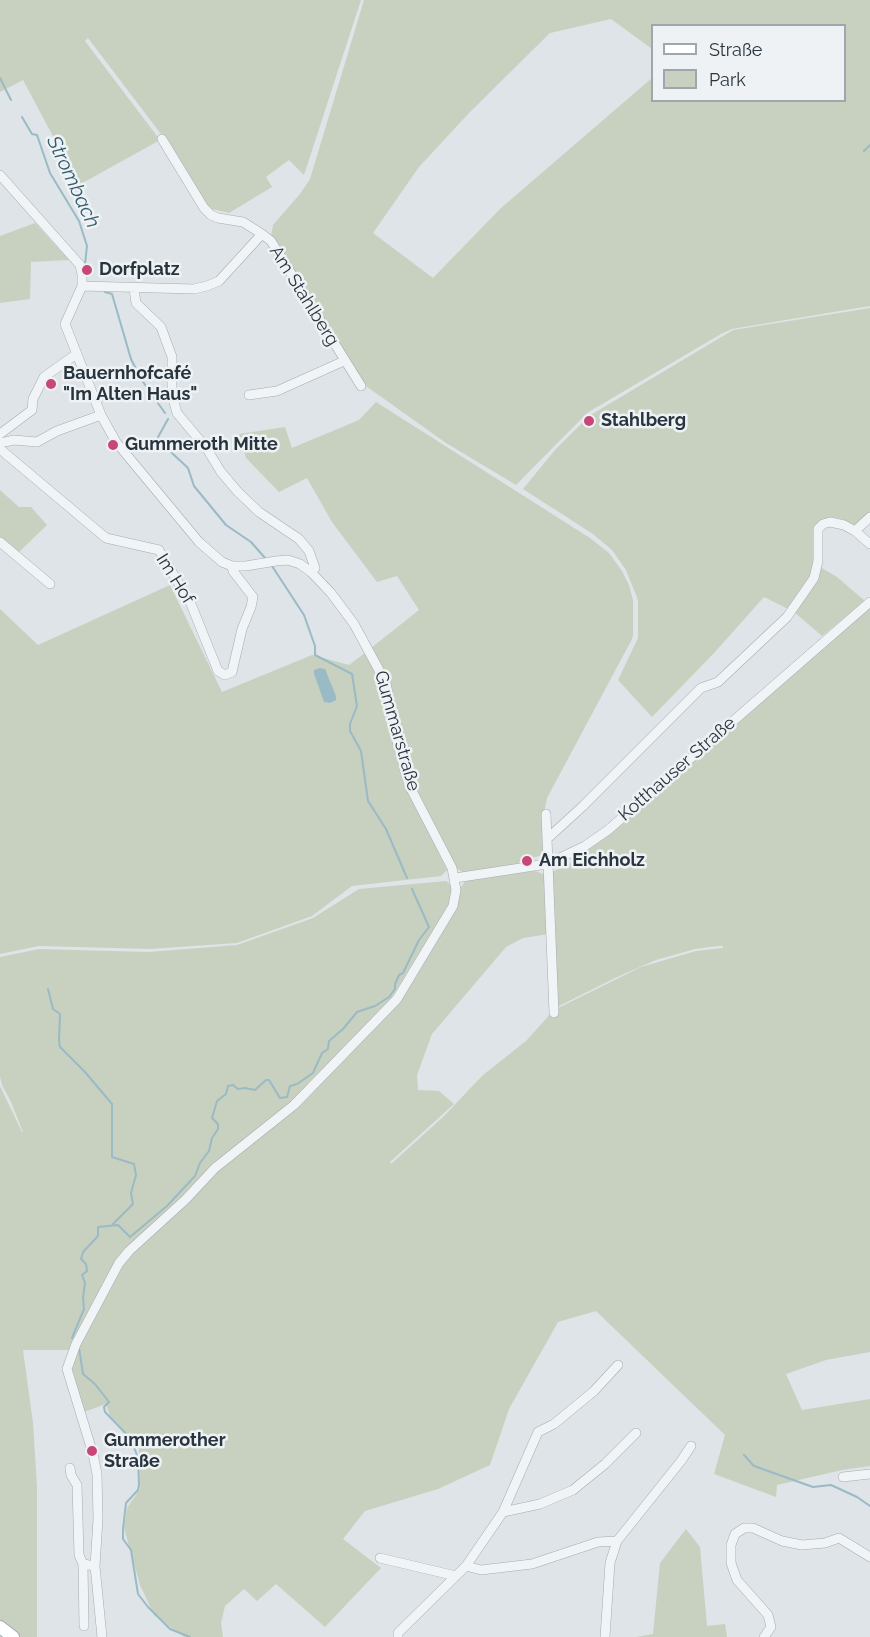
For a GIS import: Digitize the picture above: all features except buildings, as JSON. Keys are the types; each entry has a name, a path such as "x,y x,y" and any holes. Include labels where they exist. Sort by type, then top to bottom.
{"main road":[{"path":"0,1627 13,1637"}],"street":[{"path":"82,286 194,289 207,286 219,281 262,234 243,222 211,215 204,208 162,139"},
{"path":"0,175 80,266 82,286 64,324 101,415 116,442 199,542 222,562 232,566"},
{"name":"Am Stahlberg","path":"262,234 271,241 361,386"},
{"path":"134,289 136,303 161,327 172,357 172,395 177,413 238,492 259,512 299,539 309,550 315,568 311,572"},
{"path":"0,434 32,410 33,399 44,378 75,355"},
{"name":"Am Stahlberg","path":"249,395 278,391 344,361"},
{"path":"0,443 14,440 37,442 57,431 101,415"},
{"name":"Im Hof","path":"0,449 106,538 159,550 191,604 218,671 225,675 232,672 242,629 253,597 233,571 232,566"},
{"path":"855,531 870,517"},
{"path":"548,838 584,806 701,688 718,682 787,617 814,578 818,561 818,529 823,524 836,523 855,531 870,544"},
{"path":"0,542 50,584"},
{"name":"Gummarstraße","path":"232,566 288,560 300,564 331,593 354,624 386,683 409,785 455,878"},
{"name":"Kotthauser Straße","path":"455,878 547,864 585,846 608,830 870,602"},
{"path":"546,814 555,1013"},
{"path":"102,1637 95,1566 98,1520 97,1474 67,1369 76,1344 119,1263 142,1237 185,1200 215,1168 294,1105 397,999 453,906 456,890 455,878"},
{"path":"398,1637 398,1632 466,1566 503,1512 538,1432 562,1417 594,1391 618,1365"},
{"path":"503,1512 540,1504 573,1490 605,1464 636,1433"},
{"path":"605,1637 610,1563 617,1541 691,1446"},
{"path":"70,1468 77,1485 84,1626"},
{"path":"843,1477 870,1474"},
{"path":"764,1637 771,1627 768,1615 737,1580 732,1563 731,1545 735,1534 744,1528 753,1528 782,1542 802,1545 825,1544 839,1538 870,1557"},
{"path":"466,1566 481,1570 532,1564 598,1542 617,1541"},
{"path":"380,1558 456,1576"},
{"path":"82,1564 95,1566"}],"green space":[{"path":"0,0 361,0 304,175 289,160 266,177 272,187 229,213 208,208 164,138 88,38 85,41 160,140 79,185 23,80 0,92"},
{"path":"364,0 870,0 870,306 732,329 721,334 587,413 516,485 446,443 363,384 271,236 273,225 310,179","holes":["611,19 651,48 651,24 846,24 846,102 651,102 651,79 501,208 433,278 373,233 419,167 470,112 550,33"]},
{"path":"35,223 69,260 31,262 30,299 0,303 0,236"},
{"path":"870,308 870,515 859,525 831,517 821,522 812,577 790,610 764,597 652,717 618,680 638,638 638,600 626,570 612,550 593,534 523,489 555,450 589,416 733,330"},
{"path":"376,402 590,538 609,553 629,585 633,600 631,641 547,798 544,813 544,855 522,860 515,866 464,873 456,868 411,784 371,648 419,610 397,576 377,582 332,522 307,478 279,492 246,458 239,434 285,427 292,448 359,420"},
{"path":"0,490 19,507 31,507 47,525 18,553 0,539"},
{"path":"820,567 837,577 865,601 822,636 793,611"},
{"path":"170,585 222,692 312,655 349,665 366,652 382,680 392,740 406,786 447,870 441,876 352,886 312,916 237,943 150,949 39,946 0,954 0,609 38,645"},
{"path":"870,606 870,1352 826,1360 786,1374 802,1410 870,1399 870,1466 777,1485 776,1497 714,1474 725,1435 596,1311 558,1322 509,1409 490,1465 438,1489 365,1511 343,1539 381,1568 325,1627 276,1584 257,1601 244,1589 225,1606 221,1623 223,1637 184,1637 154,1615 140,1585 124,1528 127,1508 140,1489 139,1447 110,1416 106,1404 84,1412 72,1368 75,1356 68,1350 23,1350 33,1423 37,1488 37,1637 17,1637 0,1623 0,1086 23,1132 0,1077 0,957 39,949 149,952 237,945 313,918 359,889 446,881 452,886 450,903 392,997 400,1000 466,880 535,871 546,875 549,934 523,938 506,947 432,1034 417,1075 418,1090 439,1091 454,1104 390,1162 391,1164 443,1117 483,1075 526,1041 554,1010 641,967 696,951 723,948 723,946 718,946 695,949 656,960 615,978 555,1008 552,872 573,862"},
{"path":"686,1529 700,1547 707,1626 725,1624 727,1637 636,1637 653,1634 660,1563"}],"water":[{"path":"325,669 336,696 336,700 330,703 324,702 314,674 314,670"}],"waterway":[{"name":"Strombach","path":"0,78 11,100"},
{"name":"Strombach","path":"22,117 32,134 37,135 50,173 79,221 87,246 85,264"},
{"path":"864,151 870,145"},
{"name":"Strombach","path":"105,292 112,294 131,359 141,379 165,413"},
{"name":"Strombach","path":"168,419 157,439 188,468 194,486 226,525 251,542 265,558"},
{"name":"Strombach","path":"272,566 304,615 315,646 315,655 352,674 357,706 350,724 350,731 361,751 368,801 386,829 407,878"},
{"name":"Strombach","path":"72,1338 84,1309 85,1283 82,1275 87,1271 86,1264 81,1259 83,1252 98,1236 98,1227 118,1225 130,1237 167,1206 195,1176 218,1129 218,1124 212,1118 217,1101 226,1094 228,1086 255,1090 269,1080 280,1098 287,1097 290,1086 313,1073 322,1053 328,1049 329,1041 357,1012 375,1006 389,997 395,989 399,975 403,973 419,940 429,927 412,889"},
{"path":"48,989 53,1009 60,1014 60,1047 112,1104 112,1157 134,1164 136,1175 131,1193 133,1204 113,1224"},
{"name":"Strombach","path":"79,1348 83,1374 95,1384 109,1402 104,1407 105,1412 131,1439 138,1458 138,1490 126,1503 123,1529 123,1539 131,1550 138,1594 170,1629 190,1637"},
{"path":"744,1455 754,1466 813,1487 831,1485 870,1506"}],"place":[{"name":"Dorfplatz","path":"87,270"},
{"name":"Bauernhofcafé \"Im Alten Haus\"","path":"51,384"},
{"name":"Stahlberg","path":"589,421"},
{"name":"Gummeroth Mitte","path":"113,445"},
{"name":"Am Eichholz","path":"527,861"},
{"name":"Gummerother Straße","path":"92,1451"}]}
